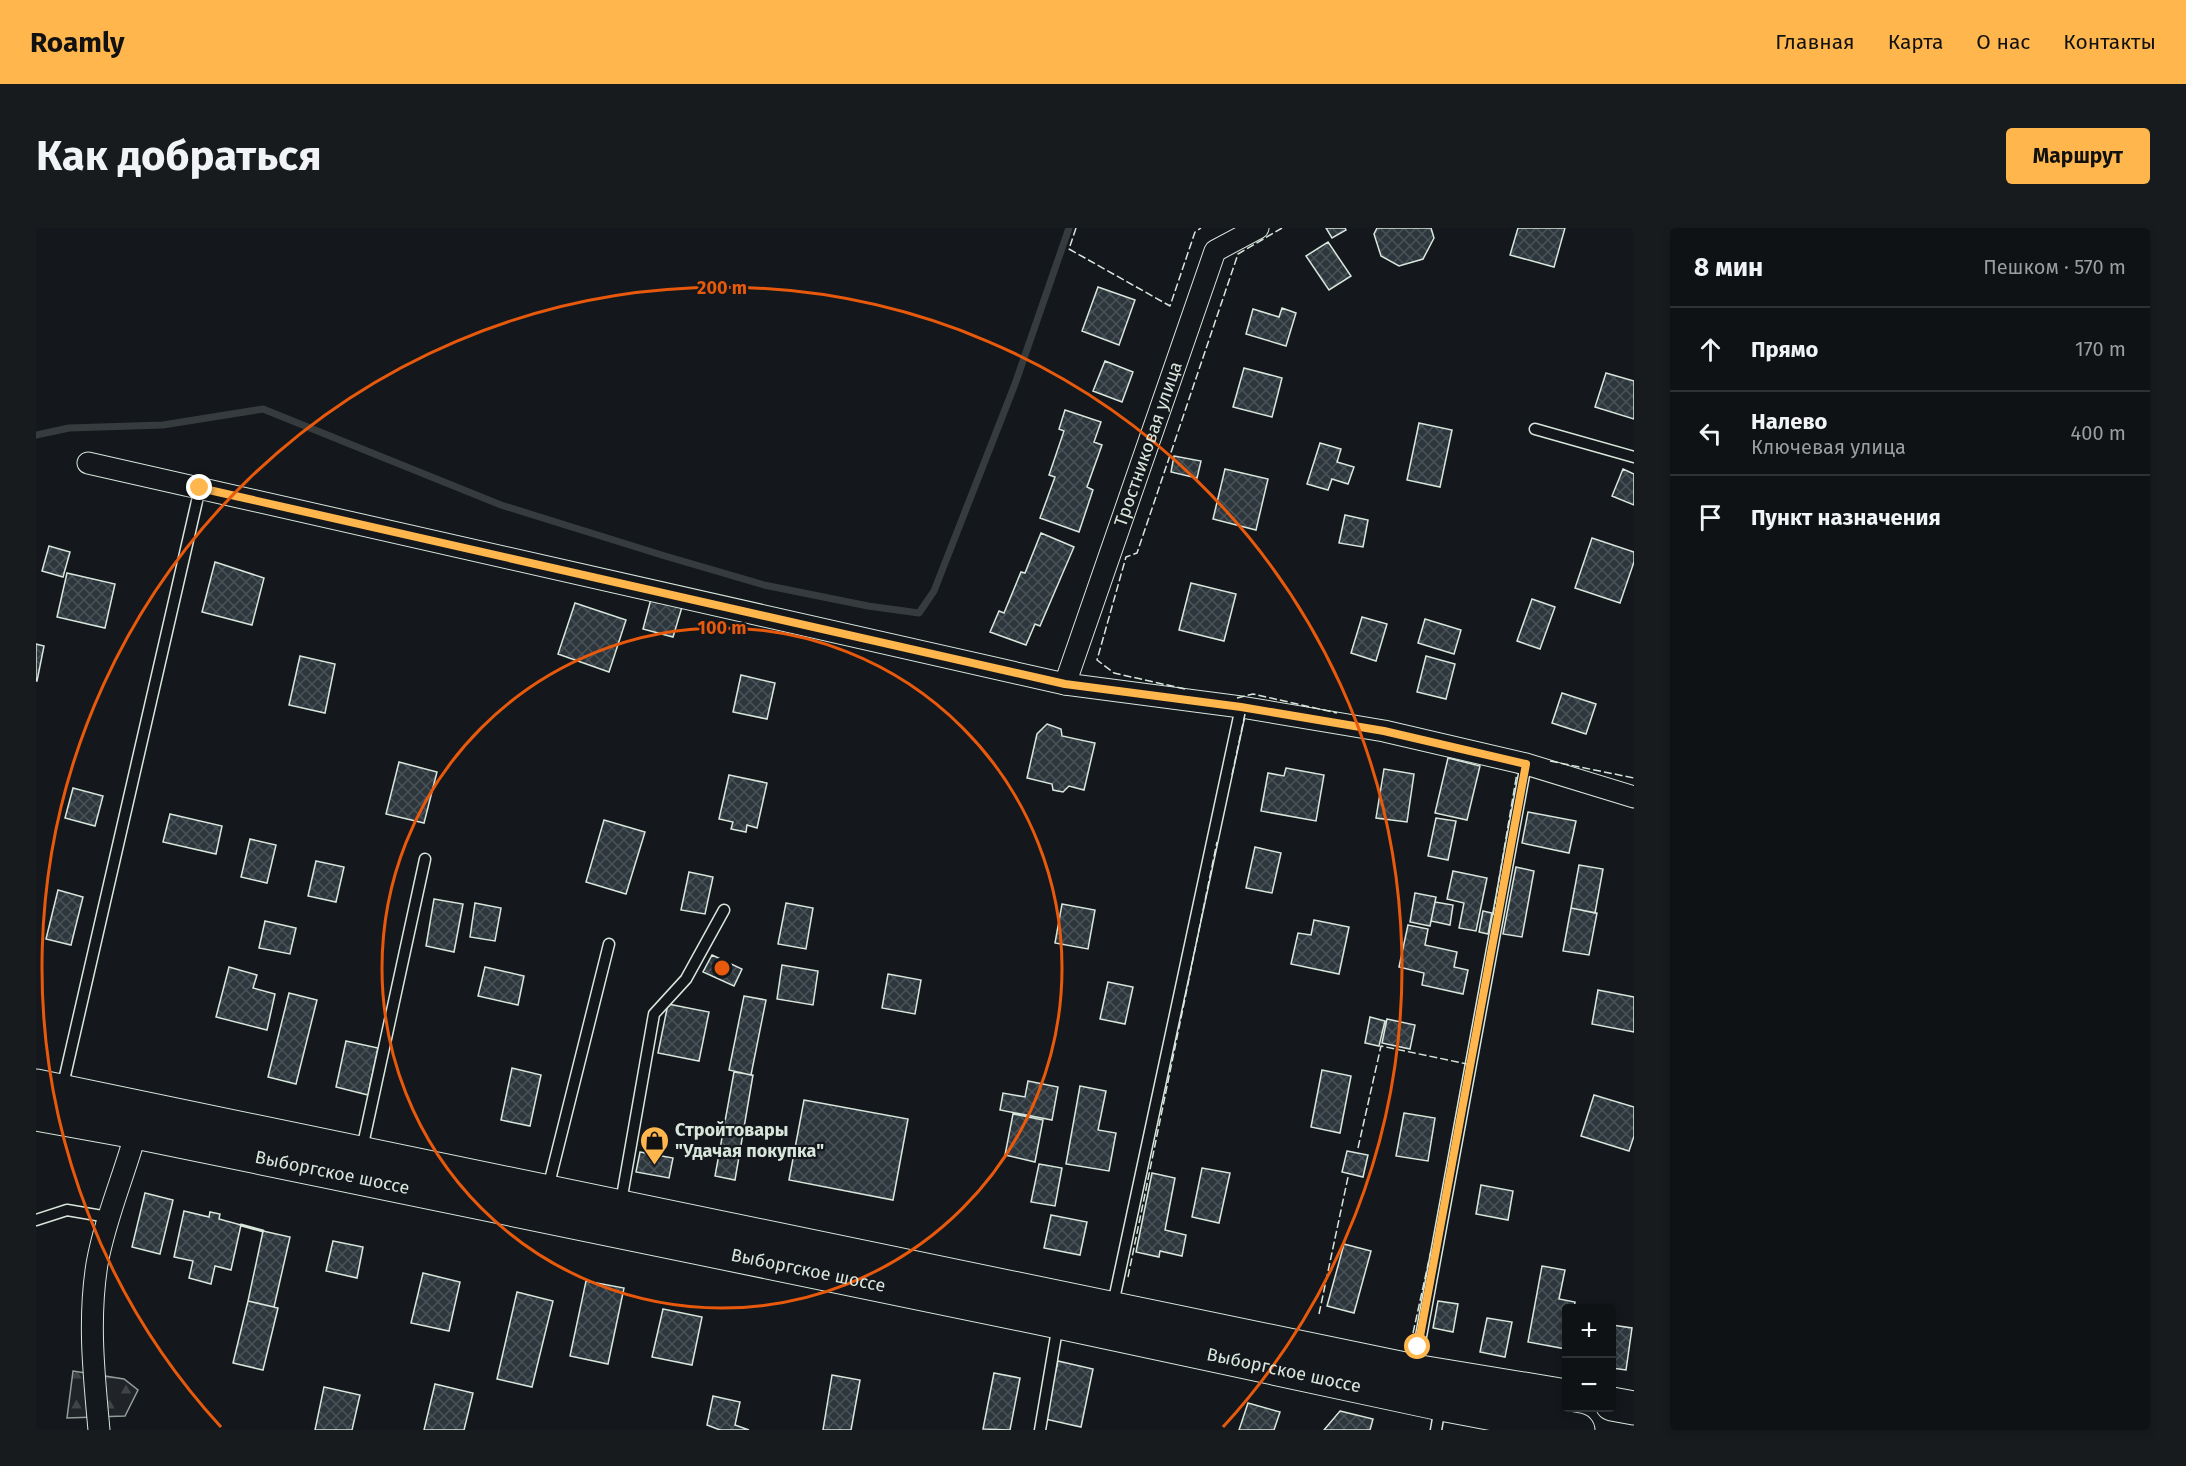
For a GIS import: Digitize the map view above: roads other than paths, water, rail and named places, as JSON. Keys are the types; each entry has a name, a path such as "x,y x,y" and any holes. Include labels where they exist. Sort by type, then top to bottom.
{"main road":[{"name":"Выборгское шоссе","path":"49,1089 1414,1371 1562,1395"},
{"name":"Выборгское шоссе","path":"36,1114 136,1132 1059,1322 1439,1417 1578,1430"},
{"path":"1616,1405 1634,1408"}],"street":[{"name":"Тростниковая улица","path":"1065,684 1215,251 1258,228"},
{"path":"88,463 1065,684 1241,707 1384,731 1526,764 1634,797"},
{"path":"99,1430 92,1350 92,1307 97,1264 108,1217 136,1132"}],"lane":[{"path":"1535,429 1634,457"},
{"path":"49,1089 200,488"},
{"path":"1112,1308 1241,707"},
{"path":"1414,1371 1526,764"},
{"path":"361,1152 425,859"},
{"path":"621,1206 654,1014 686,980 724,910"},
{"path":"547,1191 609,944"},
{"path":"36,1220 67,1210 108,1217"},
{"path":"1040,1430 1059,1322"}],"waterway":[{"path":"36,435 69,428 163,425 263,409 501,505 764,585 868,606 919,613 934,591 1015,384 1069,228"}],"place":[{"name":"Cтройтовары \"Удачая покупка\"","path":"654,1166"}]}
